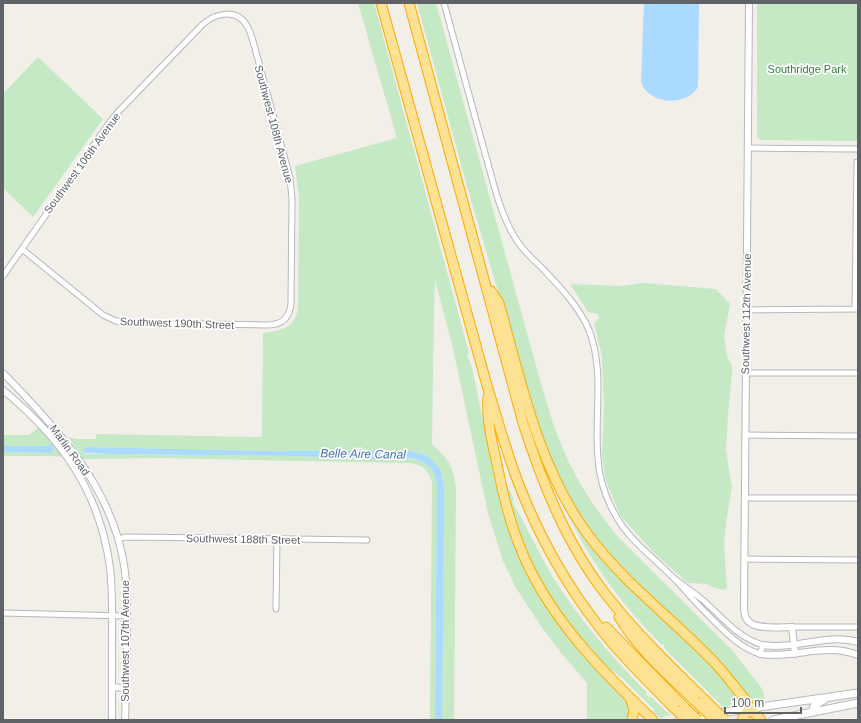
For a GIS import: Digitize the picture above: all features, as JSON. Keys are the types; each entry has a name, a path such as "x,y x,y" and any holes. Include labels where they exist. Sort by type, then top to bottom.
{"highway":[{"path":"381,3 488,389 512,465 532,516 558,565 589,611 623,655 691,719"},
{"path":"409,3 523,423 539,471 564,528 604,592 715,720"},
{"path":"485,281 498,303 533,422 548,464 572,510 589,536 614,566 715,663 760,720"},
{"path":"488,389 487,413 501,484 510,520 524,558 559,619 582,647 653,720"},
{"path":"630,698 634,711 632,720"},
{"path":"699,700 725,720"},
{"path":"742,720 749,708"}],"main road":[{"path":"679,720 749,708 827,698 856,692"},
{"path":"812,712 814,706 827,698"},
{"path":"773,720 798,717 812,712 858,703"}],"street":[{"path":"444,3 494,184 505,218 514,236 523,248 564,290 576,305 592,338 598,377 597,456 600,476 607,499 616,517 629,534 676,580 698,606 734,640 745,648 760,654 795,654 831,649 858,655"},
{"name":"Southwest 112th Avenue","path":"749,3 744,606 745,617 749,623 760,626 792,627"},
{"name":"Southwest 106th Avenue","path":"3,276 114,117 203,24 211,17 225,14"},
{"name":"Southwest 108th Avenue","path":"225,14 232,14 241,18 249,30 289,172 292,199 291,303 290,312 285,320"},
{"path":"748,148 858,148"},
{"path":"746,310 856,309 857,162"},
{"name":"Southwest 190th Street","path":"22,249 99,313 116,321 131,323 267,325 277,324 285,320"},
{"name":"Marlin Road","path":"3,373 43,414 72,450 105,503 119,538"},
{"path":"745,373 858,373"},
{"name":"Marlin Road","path":"3,390 41,423 66,455 90,497 105,540"},
{"path":"745,436 858,436"},
{"path":"745,498 858,498"},
{"path":"105,540 119,538"},
{"name":"Southwest 188th Street","path":"119,538 367,540"},
{"name":"Southwest 107th Avenue","path":"119,538 125,572 127,616 125,720"},
{"path":"276,609 277,539"},
{"name":"Southwest 107th Avenue","path":"105,540 111,576 112,720"},
{"path":"744,559 858,560"},
{"path":"676,580 703,600 739,633 750,640 763,645 779,646 831,639 842,639 858,642"},
{"path":"3,613 127,616"},
{"path":"795,654 792,627 858,627"},
{"path":"734,640 739,633"},
{"path":"760,654 763,645"},
{"path":"112,688 126,688"}],"green space":[{"path":"358,3 374,3 469,353 467,354 472,368 491,458 524,565 627,702 630,707 627,720 583,720 587,718 587,683 562,654 541,626 516,588 503,561 488,513 452,344 435,280 432,445 442,454 452,469 456,488 454,720 442,720 443,481 441,471 426,455 410,451 267,451 85,447 82,451 86,454 115,455 410,458 423,462 429,466 437,478 435,720 430,720 432,482 431,477 426,470 412,463 161,458 83,459 68,437 76,439 96,439 96,434 262,437 263,333 276,331 286,327 294,320 298,308 299,198 295,166 397,138"},
{"path":"417,3 436,3 540,380 556,432 571,466 601,515 619,538 732,650 760,686 764,693 763,701 754,700 747,696 634,582 589,531 568,496 545,445 527,389 468,190"},
{"name":"Southridge Park","path":"757,3 858,3 858,141 762,140 757,137"},
{"path":"38,57 103,119 33,217 3,188 3,94"},
{"path":"643,283 716,289 730,304 724,336 727,357 732,365 726,449 732,486 724,544 727,588 724,590 707,584 688,583 654,553 620,515 606,481 602,456 604,405 602,356 594,323 599,319 598,314 588,312 570,284 621,286"},
{"path":"40,426 64,457 3,456 3,452 51,453 54,449 51,445 3,446 3,435 29,435"},
{"path":"505,481 514,500 512,501 546,565 572,606 608,651 647,693 646,694 649,698 650,696 670,715 666,716 659,713 665,716 661,719 653,711 655,710 622,678 606,668 582,644 539,583 515,528"},
{"path":"560,495 574,517 719,672 742,704 723,707 667,651 664,647 665,646 663,644 662,645 646,629 631,612 604,576 579,537"}],"water":[{"path":"644,3 699,3 698,87 687,97 674,101 660,99 648,93 641,82"},
{"path":"51,445 54,449 51,453 3,452 3,446"},
{"name":"Belle Aire Canal","path":"85,447 267,451 410,451 426,455 441,471 444,488 442,720 435,720 437,486 435,476 425,463 400,457 381,459 295,456 115,455 85,453 82,450"}]}
